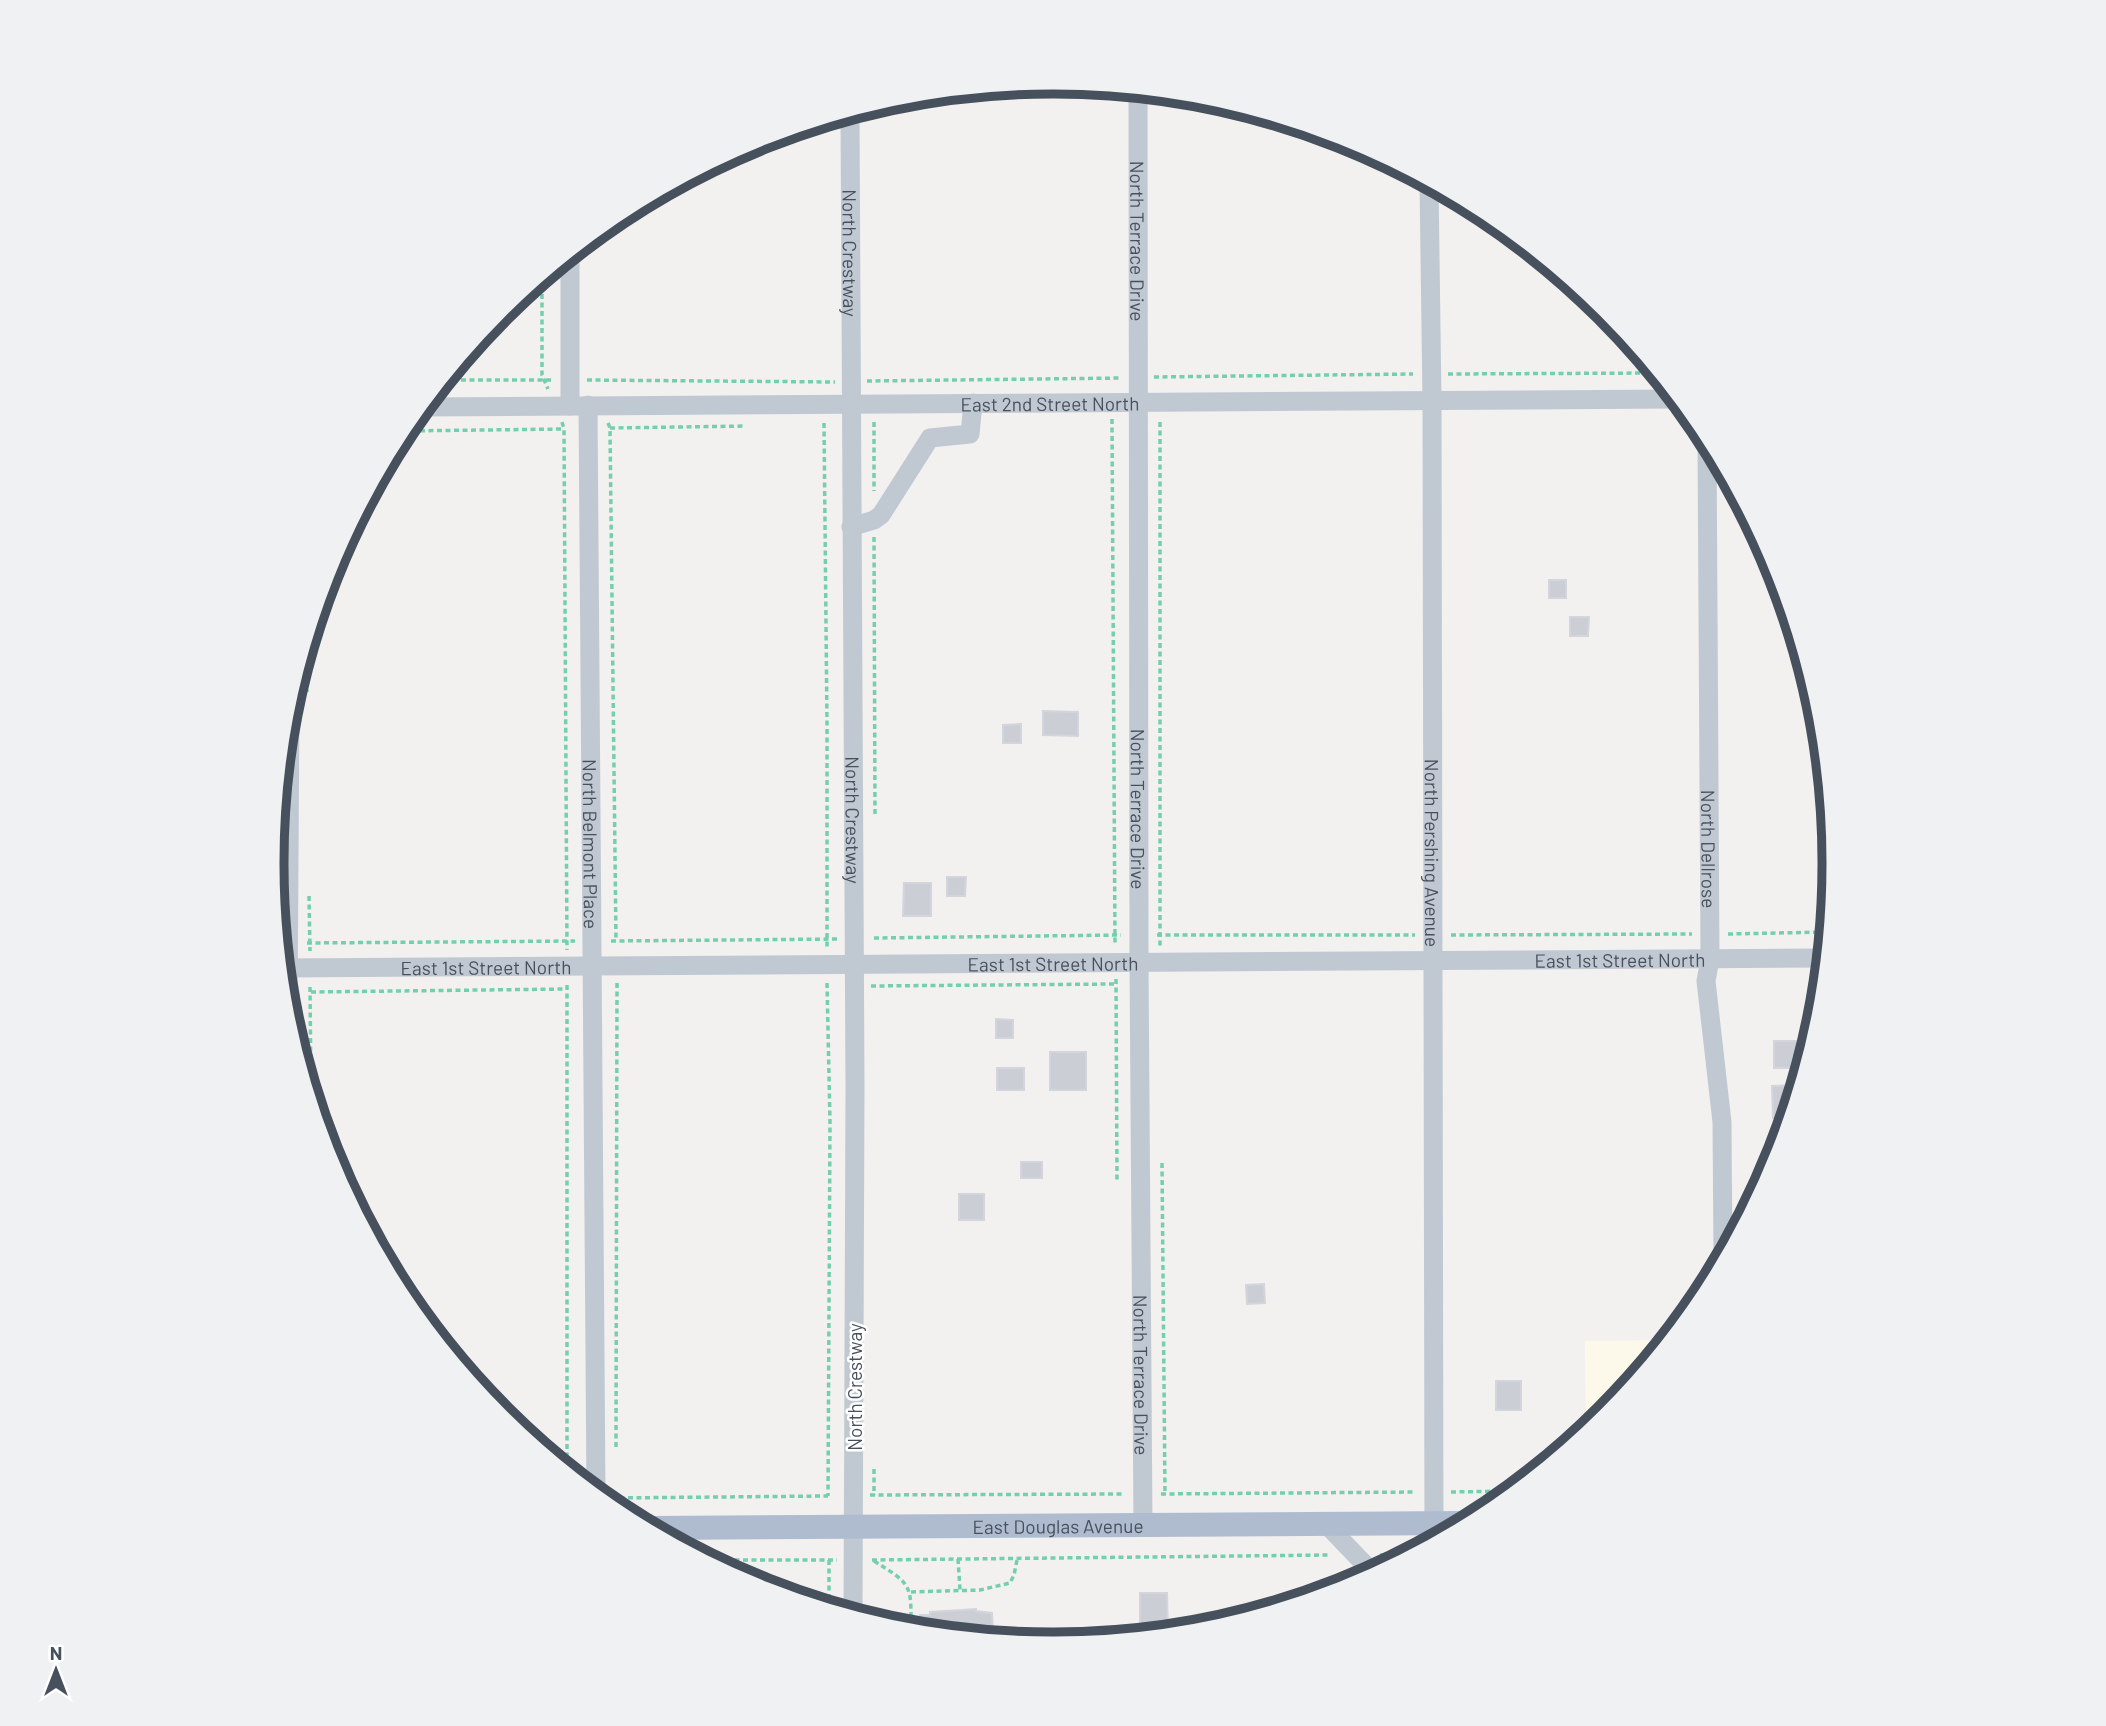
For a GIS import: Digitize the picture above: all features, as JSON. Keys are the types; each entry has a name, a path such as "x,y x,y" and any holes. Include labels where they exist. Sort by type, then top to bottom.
{"main road":[{"name":"East Douglas Avenue","path":"667,1528 1325,1523 1432,1532"}],"street":[{"name":"North Terrace Drive","path":"1138,100 1143,1525"},
{"name":"North Crestway","path":"850,122 855,938 853,1527 863,1560 855,1605"},
{"name":"North Pershing Avenue","path":"1429,193 1432,401 1434,1531"},
{"name":"North Belmont Place","path":"570,265 580,380 578,406 589,428 596,1481"},
{"name":"East 2nd Street North","path":"435,407 1666,399"},
{"path":"851,527 881,515 930,438 970,434 973,403"},
{"name":"North Dellrose","path":"1707,460 1710,959 1706,981 1722,1122 1723,1240"},
{"path":"289,943 290,776"},
{"name":"East 1st Street North","path":"292,968 1815,958"},
{"path":"1325,1523 1365,1565"}],"path":[{"path":"590,249 590,265"},
{"path":"542,289 544,380 610,428"},
{"path":"580,380 589,368"},
{"path":"455,380 823,382 1645,373"},
{"path":"1112,378 1118,1180"},
{"path":"873,381 875,817"},
{"path":"620,1498 828,1496 830,1122 823,382"},
{"path":"1160,402 1160,948"},
{"path":"568,1459 564,429 578,406"},
{"path":"589,428 757,425"},
{"path":"418,431 564,429"},
{"path":"289,944 1139,935 1818,932"},
{"path":"827,986 1116,984"},
{"path":"295,990 567,989"},
{"path":"1162,1163 1166,1494"},
{"path":"853,1495 1495,1491"},
{"path":"731,1560 1386,1555"},
{"path":"958,1559 960,1590"},
{"path":"911,1592 980,1590 1010,1583 1017,1559"},
{"path":"829,1560 829,1598"},
{"path":"863,1560 899,1576 911,1592 911,1618"}],"shaded area":[{"path":"1656,1340 1631,1370 1586,1416 1585,1341"}],"building":[{"path":"1549,580 1566,580 1566,598 1549,598"},
{"path":"1570,617 1589,617 1588,636 1570,636"},
{"path":"1043,711 1078,712 1078,736 1043,735"},
{"path":"1021,724 1021,743 1003,743 1003,725"},
{"path":"947,877 966,877 965,896 947,896"},
{"path":"904,883 931,883 931,916 903,916"},
{"path":"996,1019 1013,1020 1013,1038 996,1038"},
{"path":"1774,1041 1799,1041 1793,1068 1774,1068"},
{"path":"1050,1052 1086,1052 1086,1090 1050,1090"},
{"path":"997,1068 1024,1068 1024,1090 997,1090"},
{"path":"1788,1085 1778,1118 1773,1118 1772,1086"},
{"path":"1021,1162 1042,1162 1042,1178 1021,1178"},
{"path":"959,1194 984,1194 984,1220 959,1220"},
{"path":"1264,1284 1265,1303 1247,1304 1246,1285"},
{"path":"1496,1381 1521,1381 1521,1410 1496,1410"},
{"path":"1140,1593 1167,1593 1168,1623 1140,1626"},
{"path":"976,1609 992,1613 993,1629 920,1620 920,1615 930,1615 930,1612"}]}
